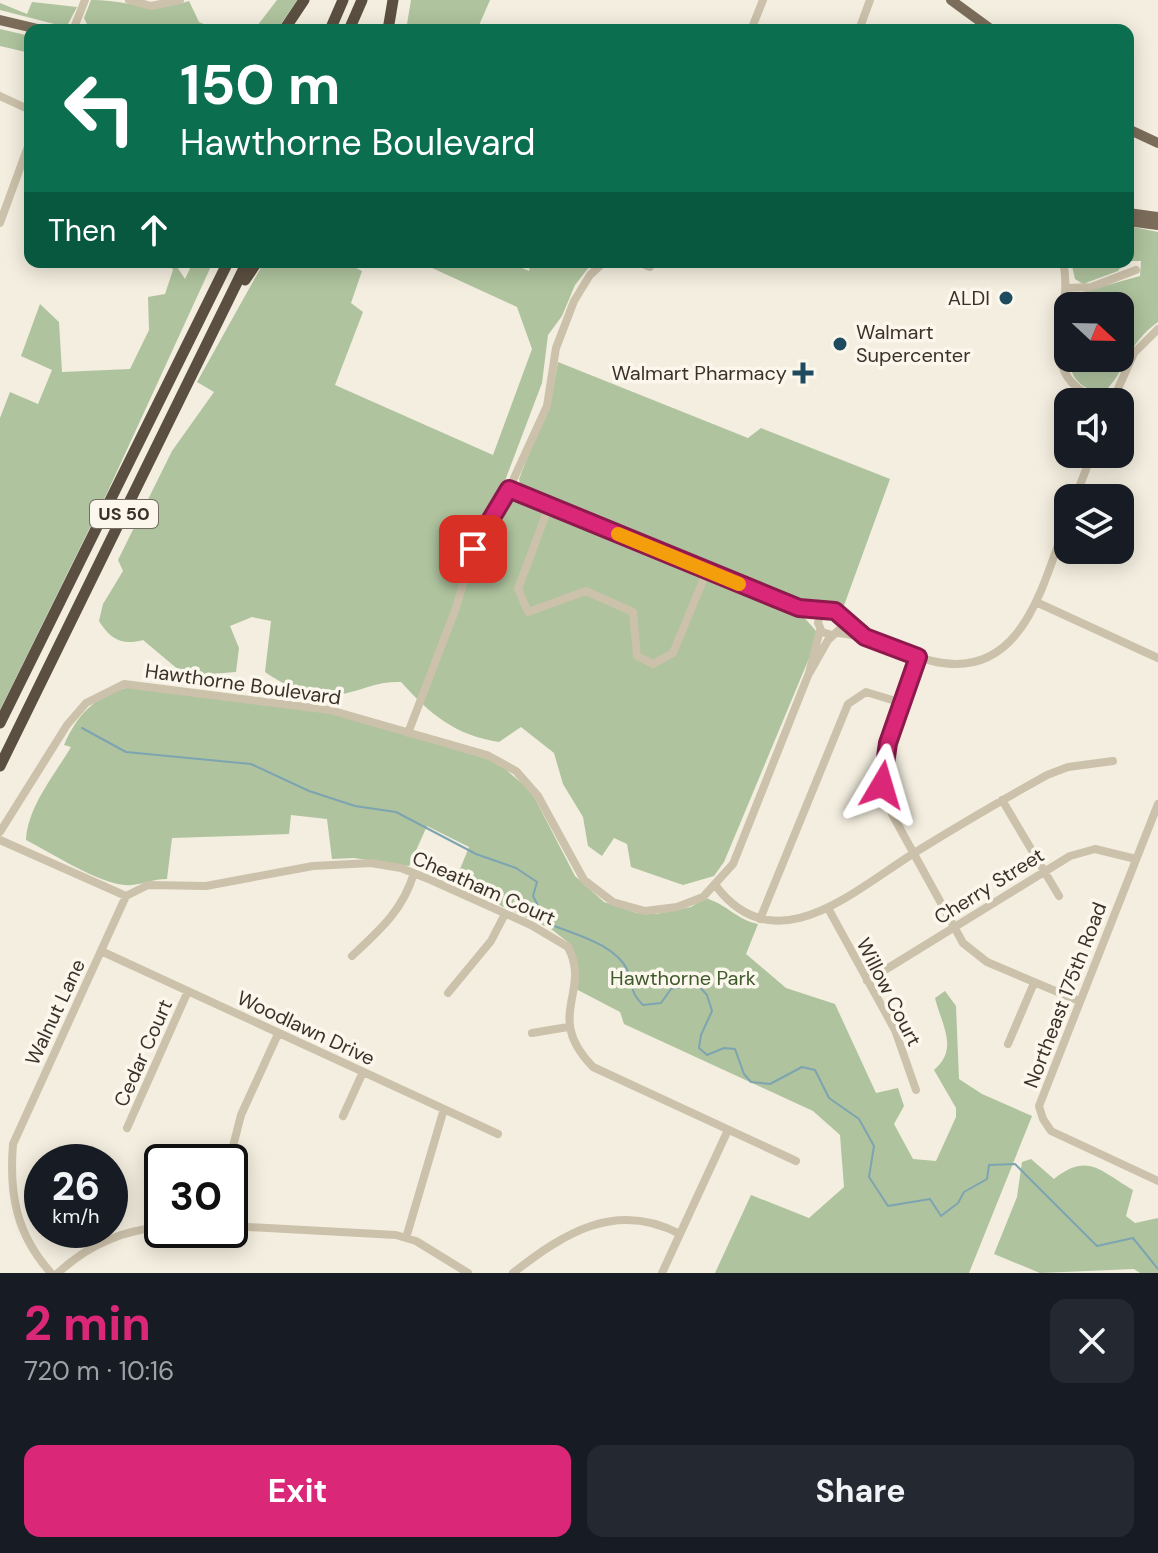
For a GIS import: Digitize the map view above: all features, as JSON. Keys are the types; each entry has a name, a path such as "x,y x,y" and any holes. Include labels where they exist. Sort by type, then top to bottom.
{"highway":[{"path":"288,24 304,0"},
{"path":"333,24 343,0"},
{"path":"352,24 362,0"},
{"path":"389,24 393,0"},
{"path":"210,301 218,268"},
{"name":"US 50","path":"0,723 225,268"},
{"name":"US 50","path":"0,766 244,268"},
{"path":"224,310 253,268"}],"main road":[{"path":"951,0 984,24"},
{"path":"0,20 24,26"},
{"path":"1134,132 1158,143"},
{"path":"1134,214 1158,217"},
{"path":"1134,222 1158,225"}],"street":[{"path":"75,24 85,0"},
{"path":"129,0 151,6 180,0"},
{"path":"753,24 763,0"},
{"path":"861,24 870,0"},
{"path":"0,96 24,107"},
{"path":"0,223 24,157"},
{"path":"408,733 456,608 473,549 509,489 547,406 556,348 574,301 598,268"},
{"path":"1064,268 1066,288 1058,342 1062,362 1073,383 1081,388"},
{"path":"1066,288 1091,287 1136,270"},
{"path":"1118,388 1134,353 1158,329"},
{"path":"509,489 799,608 823,613 835,611 865,637"},
{"path":"549,506 518,589 528,612 586,591 633,612 637,656 653,664 673,653 707,571"},
{"path":"799,608 819,628 835,634 865,637 918,657 950,664 990,657 1015,638 1036,602 1054,554"},
{"path":"1036,602 1158,658"},
{"path":"819,628 818,619 823,613"},
{"path":"835,634 843,620"},
{"name":"Hawthorne Boulevard","path":"0,832 67,725 86,703 124,684 330,710 487,755 516,771 538,796 584,880 613,902 645,911 677,907 703,897 733,864 809,673 819,628"},
{"name":"Hawthorne Boulevard","path":"809,673 835,634"},
{"path":"918,657 884,757 882,785 892,814 954,927 974,953 1079,1001"},
{"path":"760,919 848,704 866,692 902,703"},
{"path":"716,886 737,909 760,919 793,918 829,910 915,852 1002,800 1068,767 1113,761"},
{"path":"1002,800 1059,896"},
{"name":"Northeast 175th Road","path":"1158,804 1040,1099 1043,1119 1055,1134 1158,1181"},
{"path":"0,840 126,896"},
{"name":"Cherry Street","path":"867,981 1081,851 1110,851 1136,859"},
{"name":"Cheatham Court","path":"126,896 148,885 206,886 329,865 371,863 414,873 505,914 568,947 575,970 567,1010 568,1027"},
{"path":"352,956 404,903 414,873"},
{"name":"Walnut Lane","path":"51,1273 33,1251 17,1221 11,1187 13,1144 126,896"},
{"name":"Willow Court","path":"829,910 895,1030 916,1090"},
{"path":"448,993 486,948 505,914"},
{"name":"Woodlawn Drive","path":"101,951 498,1134"},
{"path":"1008,1044 1034,983"},
{"name":"Cedar Court","path":"127,1128 188,991"},
{"path":"532,1033 568,1027 575,1045 593,1067 796,1161"},
{"path":"234,1144 241,1115 278,1034"},
{"path":"343,1116 363,1072"},
{"path":"406,1238 444,1109"},
{"path":"662,1273 728,1130"},
{"path":"513,1273 551,1244 585,1225 626,1218 647,1221 680,1234"},
{"path":"248,1227 406,1238 449,1259 468,1273"},
{"path":"58,1273 102,1242 144,1229"}],"green space":[{"path":"91,0 151,6 189,1 199,22 204,24 87,24 84,18"},
{"path":"277,0 297,0 281,24 259,24"},
{"path":"411,0 490,0 480,24 407,24"},
{"path":"32,2 77,7 68,24 54,24 0,10 0,3 27,14"},
{"path":"0,29 24,35 24,52 0,46"},
{"path":"1134,227 1158,232 1158,322 1134,347 1134,292 1082,292 1140,276 1141,261 1134,261"},
{"path":"178,268 185,279 190,268 210,268 107,493 0,710 0,418 10,392 38,404 52,370 21,356 40,304 59,322 62,372 130,369 149,330 148,297 165,294 173,270"},
{"path":"261,268 356,268 362,271 351,303 363,312 335,385 493,455 532,349 517,307 432,268 522,268 529,271 530,268 588,268 575,285 562,316 548,335 542,383 503,486 505,491 802,615 816,631 815,644 724,862 714,876 683,885 631,867 627,844 614,838 602,856 588,846 583,817 563,784 554,753 521,727 499,742 469,734 434,714 401,682 326,695 304,691 273,678 265,672 271,621 252,617 230,626 239,648 236,672 186,676 143,640 123,641 112,637 99,621 103,604 123,571 118,560 172,451 214,392 197,382"},
{"path":"1072,268 1120,268 1083,284 1075,279"},
{"path":"558,362 748,438 761,428 890,479 842,611 831,606 802,605 521,487 519,479 552,395"},
{"path":"1072,372 1119,372 1108,388 1089,388"},
{"name":"Hawthorne Park","path":"133,686 338,714 497,762 531,791 575,876 604,902 637,913 656,914 691,907 705,898 758,924 746,954 786,988 835,1004 876,1093 898,1088 904,1106 894,1124 913,1159 936,1161 956,1117 956,1108 934,1070 946,1054 946,1037 935,998 945,991 956,1006 959,1079 982,1094 1032,1116 969,1273 715,1273 751,1195 809,1218 844,1187 840,1135 813,1111 624,1024 620,1012 574,988 569,943 551,929 454,884 469,847 427,826 409,866 354,858 332,859 327,819 291,815 289,834 172,838 167,879 131,885 93,875 26,840 31,815 71,747 64,745 76,723 99,700"},
{"path":"1031,1159 1054,1179 1076,1167 1094,1167 1133,1190 1126,1216 1135,1223 1158,1218 1158,1273 1140,1273 1134,1269 1040,1273 994,1254 1017,1197 1022,1162"}],"waterway":[{"path":"82,728 126,752 251,764 309,791 355,806 396,812 476,854 516,868 537,882 533,896 547,923 613,953 628,971 634,992 643,1005 661,1003 671,989 696,983 707,995 712,1011 701,1035 699,1048 707,1055 724,1048 735,1049 744,1074 751,1082 770,1084 802,1067 815,1070 829,1098 859,1119 874,1146 869,1177 888,1206 930,1199 941,1216 958,1203 964,1192 987,1179 989,1165 1015,1164 1097,1246 1133,1238 1158,1269"}],"slow traffic":[{"path":"618,534 739,584"}],"place":[{"name":"ALDI","path":"1006,298"},
{"name":"Walmart Supercenter","path":"840,344"},
{"name":"Walmart Pharmacy","path":"803,373"}],"route":[{"path":"473,549 509,489 799,608 823,613 835,611 865,637 918,657 888,743 882,785"}]}
